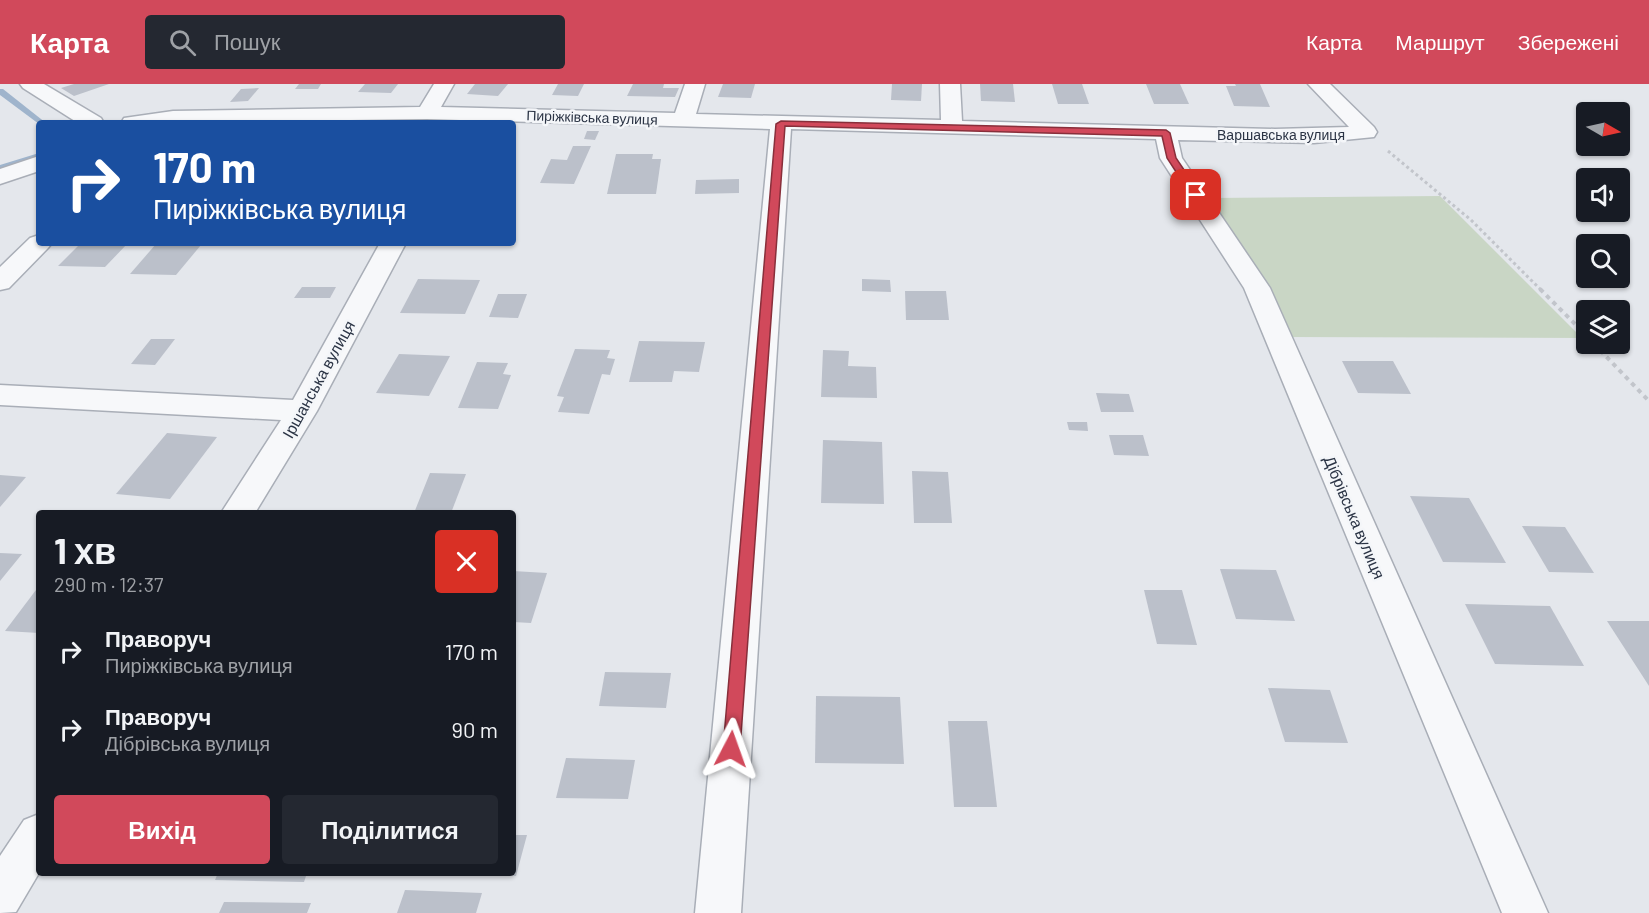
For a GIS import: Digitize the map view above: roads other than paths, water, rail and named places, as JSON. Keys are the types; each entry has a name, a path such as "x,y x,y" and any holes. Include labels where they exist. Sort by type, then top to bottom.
{"street":[{"path":"30,84 88,120"},
{"path":"427,113 444,84"},
{"path":"684,120 695,84"},
{"path":"950,84 952,128"},
{"name":"Варшавська вулиця","path":"1166,133 1299,136 1366,132 1318,84"},
{"name":"Пиріжківська вулиця","path":"152,120 172,117 427,113 460,118 684,120 1166,133"},
{"path":"718,913 781,124"},
{"name":"Дібрівська вулиця","path":"1166,133 1172,158 1257,288 1525,913"},
{"path":"0,177 36,164"},
{"path":"0,282 36,246"},
{"name":"Іршанська вулиця","path":"240,510 302,411 391,246"},
{"path":"0,394 302,411"},
{"path":"0,896 36,839"}],"waterway":[{"path":"0,91 38,120"},
{"path":"0,168 36,156"}]}
